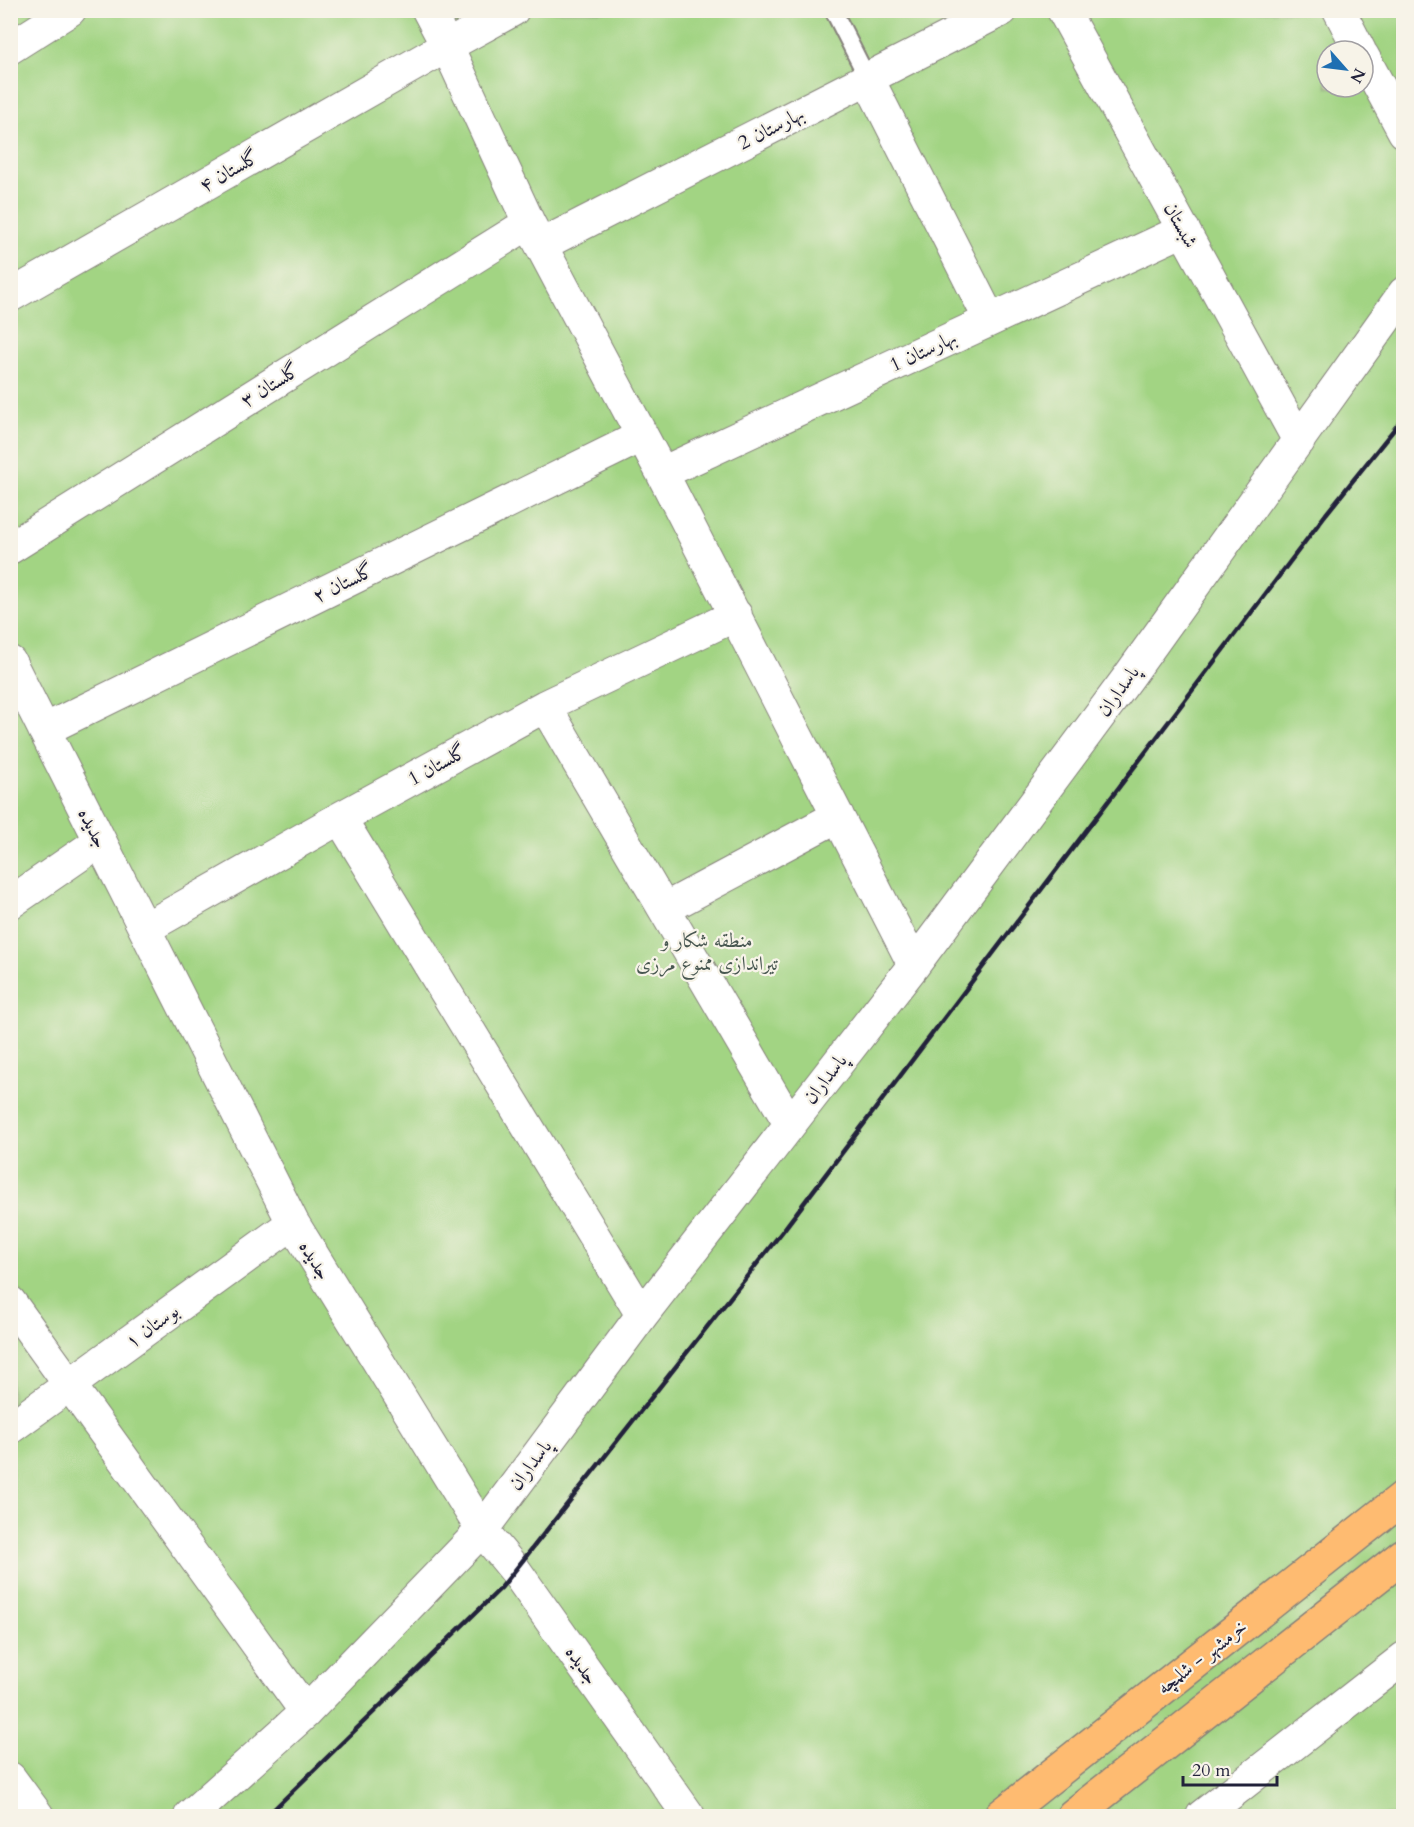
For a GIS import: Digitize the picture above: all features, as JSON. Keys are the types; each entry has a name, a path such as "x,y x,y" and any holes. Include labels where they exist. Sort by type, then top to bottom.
{"highway":[{"name":"خرمشهر - شلمچه","path":"1001,1816 1404,1497"},
{"path":"1073,1816 1404,1555"}],"street":[{"path":"10,48 70,10"},
{"path":"428,10 447,45 535,234 736,615 914,965"},
{"name":"گلستان ۴","path":"10,296 447,45 513,10"},
{"name":"بهارستان 2","path":"535,234 867,79 1002,10"},
{"name":"شبستان","path":"1063,10 1299,441"},
{"path":"1339,10 1354,39"},
{"path":"1375,78 1404,132"},
{"path":"867,79 990,320"},
{"name":"بهارستان 1","path":"662,473 1184,230"},
{"name":"گلستان ۳","path":"10,548 535,234"},
{"name":"پاسداران","path":"190,1816 306,1712 482,1530 642,1315 914,965 1120,689 1404,293"},
{"name":"گلستان ۲","path":"44,730 642,436"},
{"name":"گلستان 1","path":"146,928 340,818 545,706 736,615"},
{"name":"جدیده","path":"10,662 293,1223 482,1530 515,1570 689,1816"},
{"path":"545,706 790,1124"},
{"path":"664,909 838,816"},
{"path":"340,818 642,1315"},
{"path":"10,903 100,841"},
{"name":"بوستان ۱","path":"10,1428 293,1223"},
{"path":"10,1302 306,1712"},
{"path":"1202,1816 1404,1658"},
{"path":"10,1778 38,1816"}],"lane":[{"path":"833,10 867,79"}],"green space":[{"name":"منطقه شکار و تیراندازی ممنوع مرزی","path":"11,11 1403,11 1403,1816 11,1816"}],"railway":[{"path":"267,1816 501,1588 782,1232 1326,514 1404,417"}]}
